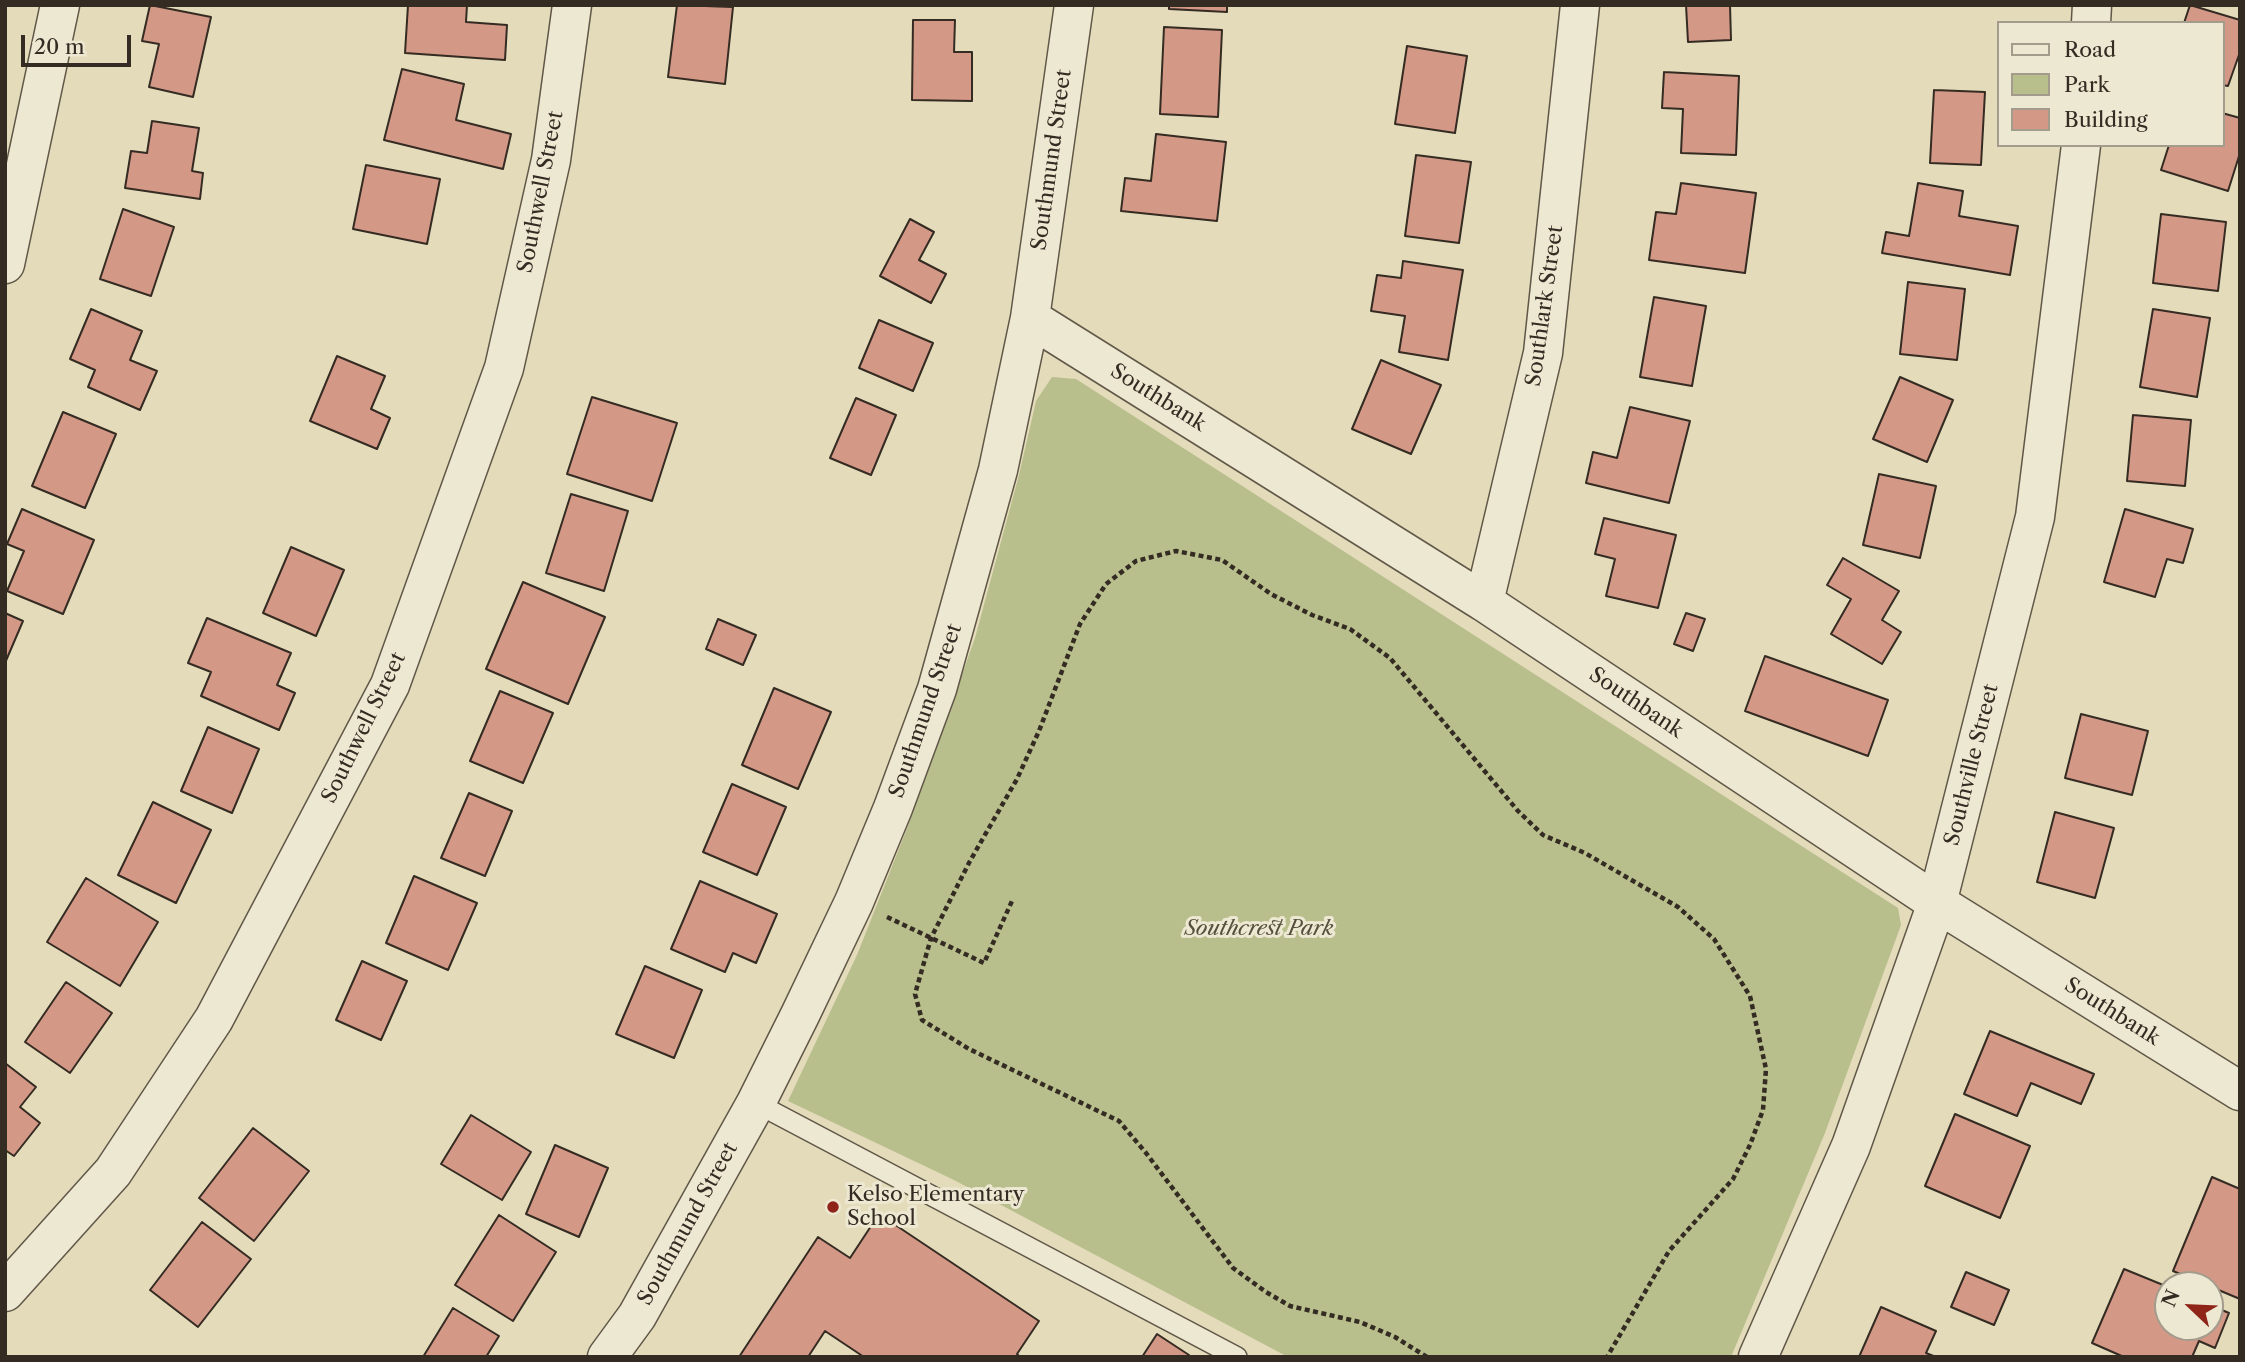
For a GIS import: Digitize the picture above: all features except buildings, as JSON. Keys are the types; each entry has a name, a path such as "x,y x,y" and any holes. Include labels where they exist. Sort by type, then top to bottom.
{"street":[{"path":"5,264 60,5"},
{"name":"Southwell Street","path":"5,1292 113,1172 214,1019 390,685 504,368 551,160 572,5"},
{"name":"Southmund Street","path":"607,1357 637,1316 757,1103 854,902 893,808 937,689 998,470 1030,318 1074,5"},
{"name":"Southlark Street","path":"1484,602 1543,354 1580,5"},
{"name":"Southville Street","path":"1758,1357 1851,1146 1937,903 2035,517 2081,147"},
{"name":"Southbank","path":"1030,318 1484,602 1937,903 2240,1091"}],"lane":[{"path":"757,1103 1237,1357"}],"path":[{"path":"1427,1357 1395,1337 1360,1322 1290,1306 1266,1292 1233,1268 1119,1121 969,1049 922,1020 915,994 930,938 1017,779 1039,731 1080,624 1106,584 1136,561 1176,551 1222,560 1272,594 1312,615 1350,629 1390,658 1518,811 1543,835 1586,853 1678,906 1714,939 1750,996 1766,1069 1763,1110 1750,1145 1733,1179 1669,1251 1607,1357"},
{"path":"854,902 984,964 1012,901"}],"green space":[{"name":"Southcrest Park","path":"1052,377 1076,379 1898,908 1901,925 1825,1133 1731,1357 1288,1357 954,1180 788,1101 857,955 908,826 975,638 1036,401"}],"place":[{"name":"Kelso Elementary School","path":"833,1207"}]}
